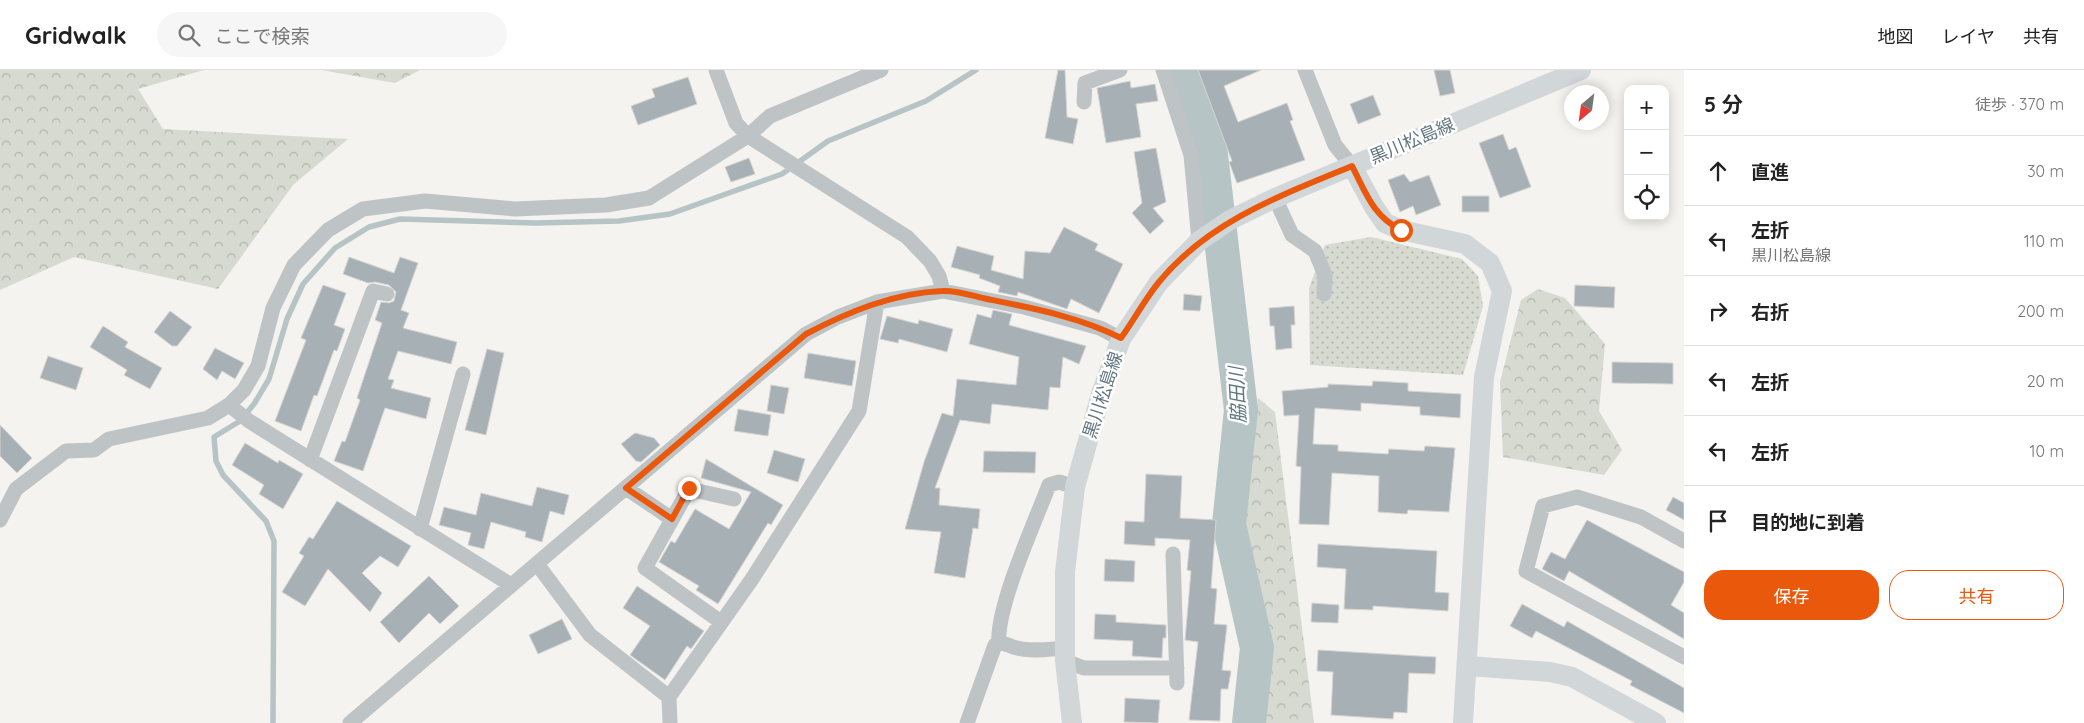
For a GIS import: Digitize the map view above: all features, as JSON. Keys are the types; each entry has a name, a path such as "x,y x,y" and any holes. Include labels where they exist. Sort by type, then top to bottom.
{"main road":[{"name":"黒川松島線","path":"1072,723 1065,655 1064,572 1075,487 1101,394 1121,338 1159,282 1199,241 1230,220 1275,198 1580,70"},
{"path":"1352,166 1374,207 1385,222 1401,230 1465,244 1490,263 1502,291 1484,378 1468,666 1463,723"},
{"path":"1468,666 1550,672 1572,677 1656,723"}],"street":[{"path":"716,70 736,123 748,136 907,237 930,261 939,276 943,291"},
{"path":"0,520 16,489 66,451 94,450 109,438 208,418 229,405 244,390 258,366 273,308 294,265 328,230 364,209 425,201 514,209 606,205 649,198 748,136 770,116 881,70"},
{"path":"1084,102 1084,83 1120,70"},
{"path":"1163,70 1191,155 1199,241"},
{"path":"1305,70 1335,145 1352,166"},
{"path":"1275,198 1292,234 1315,252 1325,275 1324,294"},
{"path":"310,460 373,291 387,294"},
{"path":"350,723 806,334 838,317 877,302 943,291 1024,307 1100,328 1121,338"},
{"path":"670,723 669,697 752,579 859,411 877,302"},
{"path":"420,529 463,374"},
{"path":"229,405 249,421 511,586"},
{"path":"999,643 998,632 1008,595 1049,485 1059,482 1075,487"},
{"path":"626,488 672,519"},
{"path":"721,622 645,568 689,488 734,499"},
{"path":"1684,542 1641,517 1577,497 1543,506 1526,572 1684,657"},
{"path":"999,643 1016,648 1065,655 1084,668 1177,675 1173,554"},
{"path":"537,564 590,635 669,697"},
{"path":"967,723 991,652 995,645 999,643"}],"green space":[{"path":"0,70 204,70 138,89 163,129 348,139 293,185 218,289 74,257 0,290"},
{"path":"321,70 420,70 395,83"},
{"path":"1371,237 1462,259 1478,276 1483,306 1463,375 1310,365 1309,288 1325,245"},
{"path":"1538,289 1565,298 1605,344 1599,411 1622,450 1604,475 1503,457 1500,382 1521,300"},
{"path":"1258,398 1275,412 1314,723 1255,723 1235,525"}],"building":[{"path":"1058,70 1065,70 1067,117 1078,119 1073,144 1045,138"},
{"path":"1198,70 1261,70 1224,86 1238,122 1287,103 1293,120 1290,121 1305,160 1237,183 1229,162 1232,161"},
{"path":"1434,70 1450,70 1455,93 1440,96"},
{"path":"688,77 697,104 638,125 631,106 655,97 652,89"},
{"path":"1130,81 1131,88 1155,84 1158,101 1136,104 1141,137 1106,143 1097,88"},
{"path":"1373,95 1381,115 1358,124 1350,104"},
{"path":"1503,134 1509,150 1516,147 1531,187 1500,198 1479,143"},
{"path":"1156,148 1166,202 1153,208 1164,221 1150,234 1132,213 1142,203 1134,152"},
{"path":"749,158 755,174 731,182 725,167"},
{"path":"1404,174 1410,182 1429,175 1441,205 1416,215 1413,206 1400,212 1388,180"},
{"path":"1462,196 1489,196 1489,212 1462,212"},
{"path":"1064,227 1098,244 1095,250 1123,264 1099,313 1071,299 1067,309 1018,292 1017,296 998,292 1000,286 979,278 980,275 951,267 957,246 994,256 991,270 1023,279 1025,251 1050,253"},
{"path":"349,257 394,273 400,257 418,263 401,310 409,313 403,328 457,342 451,364 398,351 388,379 394,380 391,388 431,398 426,419 385,408 363,471 334,461 342,441 345,442 360,400 357,398 382,323 375,320 381,302 389,303 394,301 396,292 389,285 375,282 368,283 343,274"},
{"path":"323,285 346,293 334,325 345,329 337,351 334,350 317,396 314,395 301,431 275,421 306,340 301,338"},
{"path":"1575,285 1615,287 1614,308 1574,306"},
{"path":"1184,294 1202,296 1200,311 1183,310"},
{"path":"1294,306 1295,325 1291,325 1292,348 1276,350 1274,326 1270,326 1269,308"},
{"path":"993,310 1012,314 1009,325 1086,346 1079,364 1063,357 1060,388 1050,387 1048,410 992,404 990,424 960,420 935,488 940,488 939,505 980,509 978,529 973,528 965,578 934,573 941,532 905,529 924,462 942,413 953,416 957,379 1016,385 1019,357 969,344 977,314 991,318"},
{"path":"170,311 192,327 177,346 172,346 154,332"},
{"path":"887,316 918,324 919,320 953,329 947,352 899,339 898,343 880,339"},
{"path":"103,326 128,342 125,347 162,368 150,389 124,375 127,370 90,347"},
{"path":"215,348 244,363 235,379 222,371 217,380 203,369"},
{"path":"487,349 504,353 486,435 465,430"},
{"path":"808,353 856,361 852,386 804,378"},
{"path":"48,356 83,368 76,390 40,378"},
{"path":"1612,362 1673,363 1673,384 1612,383"},
{"path":"1373,381 1408,383 1408,391 1461,394 1460,418 1420,415 1420,407 1361,403 1361,411 1315,408 1313,444 1338,445 1338,451 1388,454 1389,449 1424,451 1425,446 1455,448 1449,512 1408,510 1407,514 1378,512 1379,476 1332,473 1329,525 1299,524 1301,467 1296,466 1299,415 1284,416 1282,391 1328,387 1328,384 1372,386"},
{"path":"771,385 789,388 784,414 767,411"},
{"path":"738,409 771,415 768,436 734,431"},
{"path":"0,425 32,458 17,473 0,456"},
{"path":"635,433 654,438 660,445 641,462 636,461 621,444"},
{"path":"245,443 278,463 279,460 303,474 283,509 259,494 264,485 232,465"},
{"path":"774,450 805,459 798,482 767,473"},
{"path":"984,451 1036,452 1035,473 983,472"},
{"path":"706,459 783,505 771,525 768,523 718,604 696,590 699,586 659,562 671,541 675,543 695,509 729,529 751,492 701,478"},
{"path":"1146,474 1182,476 1180,518 1216,520 1211,588 1217,589 1214,624 1227,625 1222,670 1231,671 1228,689 1221,689 1220,721 1189,720 1198,642 1185,640 1191,571 1187,570 1190,540 1155,538 1155,546 1124,544 1125,521 1144,522"},
{"path":"537,487 569,495 564,515 550,511 542,542 525,537 526,532 491,522 484,549 468,545 471,533 439,525 444,507 476,515 481,493 532,506"},
{"path":"1673,497 1684,503 1684,520 1666,510"},
{"path":"337,501 411,546 398,567 380,556 362,573 382,593 370,612 328,569 305,606 282,592 304,556 299,553 309,537 313,539"},
{"path":"1587,520 1684,572 1684,582 1671,605 1684,613 1684,639 1569,571 1564,581 1542,569 1551,552 1565,559"},
{"path":"1318,544 1437,551 1435,592 1449,593 1448,611 1373,606 1373,610 1344,609 1346,569 1317,567"},
{"path":"1105,559 1135,561 1134,582 1104,581"},
{"path":"429,576 459,606 440,624 429,613 399,643 380,622"},
{"path":"637,586 704,631 691,649 687,646 665,680 630,655 650,626 623,608"},
{"path":"1312,603 1339,605 1338,623 1311,622"},
{"path":"1522,604 1564,627 1567,621 1684,688 1684,713 1630,685 1632,681 1536,631 1532,638 1510,626"},
{"path":"1095,614 1116,615 1116,622 1166,625 1166,638 1163,638 1162,658 1132,656 1133,641 1094,639"},
{"path":"562,619 572,639 538,654 529,635"},
{"path":"1318,650 1436,657 1435,674 1409,673 1407,713 1394,712 1393,719 1331,715 1333,672 1317,671"},
{"path":"1125,698 1160,700 1158,723 1124,722"}],"waterway":[{"path":"273,723 274,541 266,521 223,475 216,461 214,437 240,421 254,404 269,379 287,319 303,284 335,248 369,227 400,219 536,223 619,221 670,214 782,174 828,141 926,101 976,70"},
{"name":"脇田川","path":"1180,70 1210,146 1241,410 1229,524 1257,648 1249,723"}],"route":[{"path":"689,488 672,519 626,488 806,334 838,317 877,302 943,291 965,294 1024,307 1100,328 1121,338 1159,282 1199,241 1230,220 1275,198 1352,166 1374,207 1385,222 1401,230"}]}
